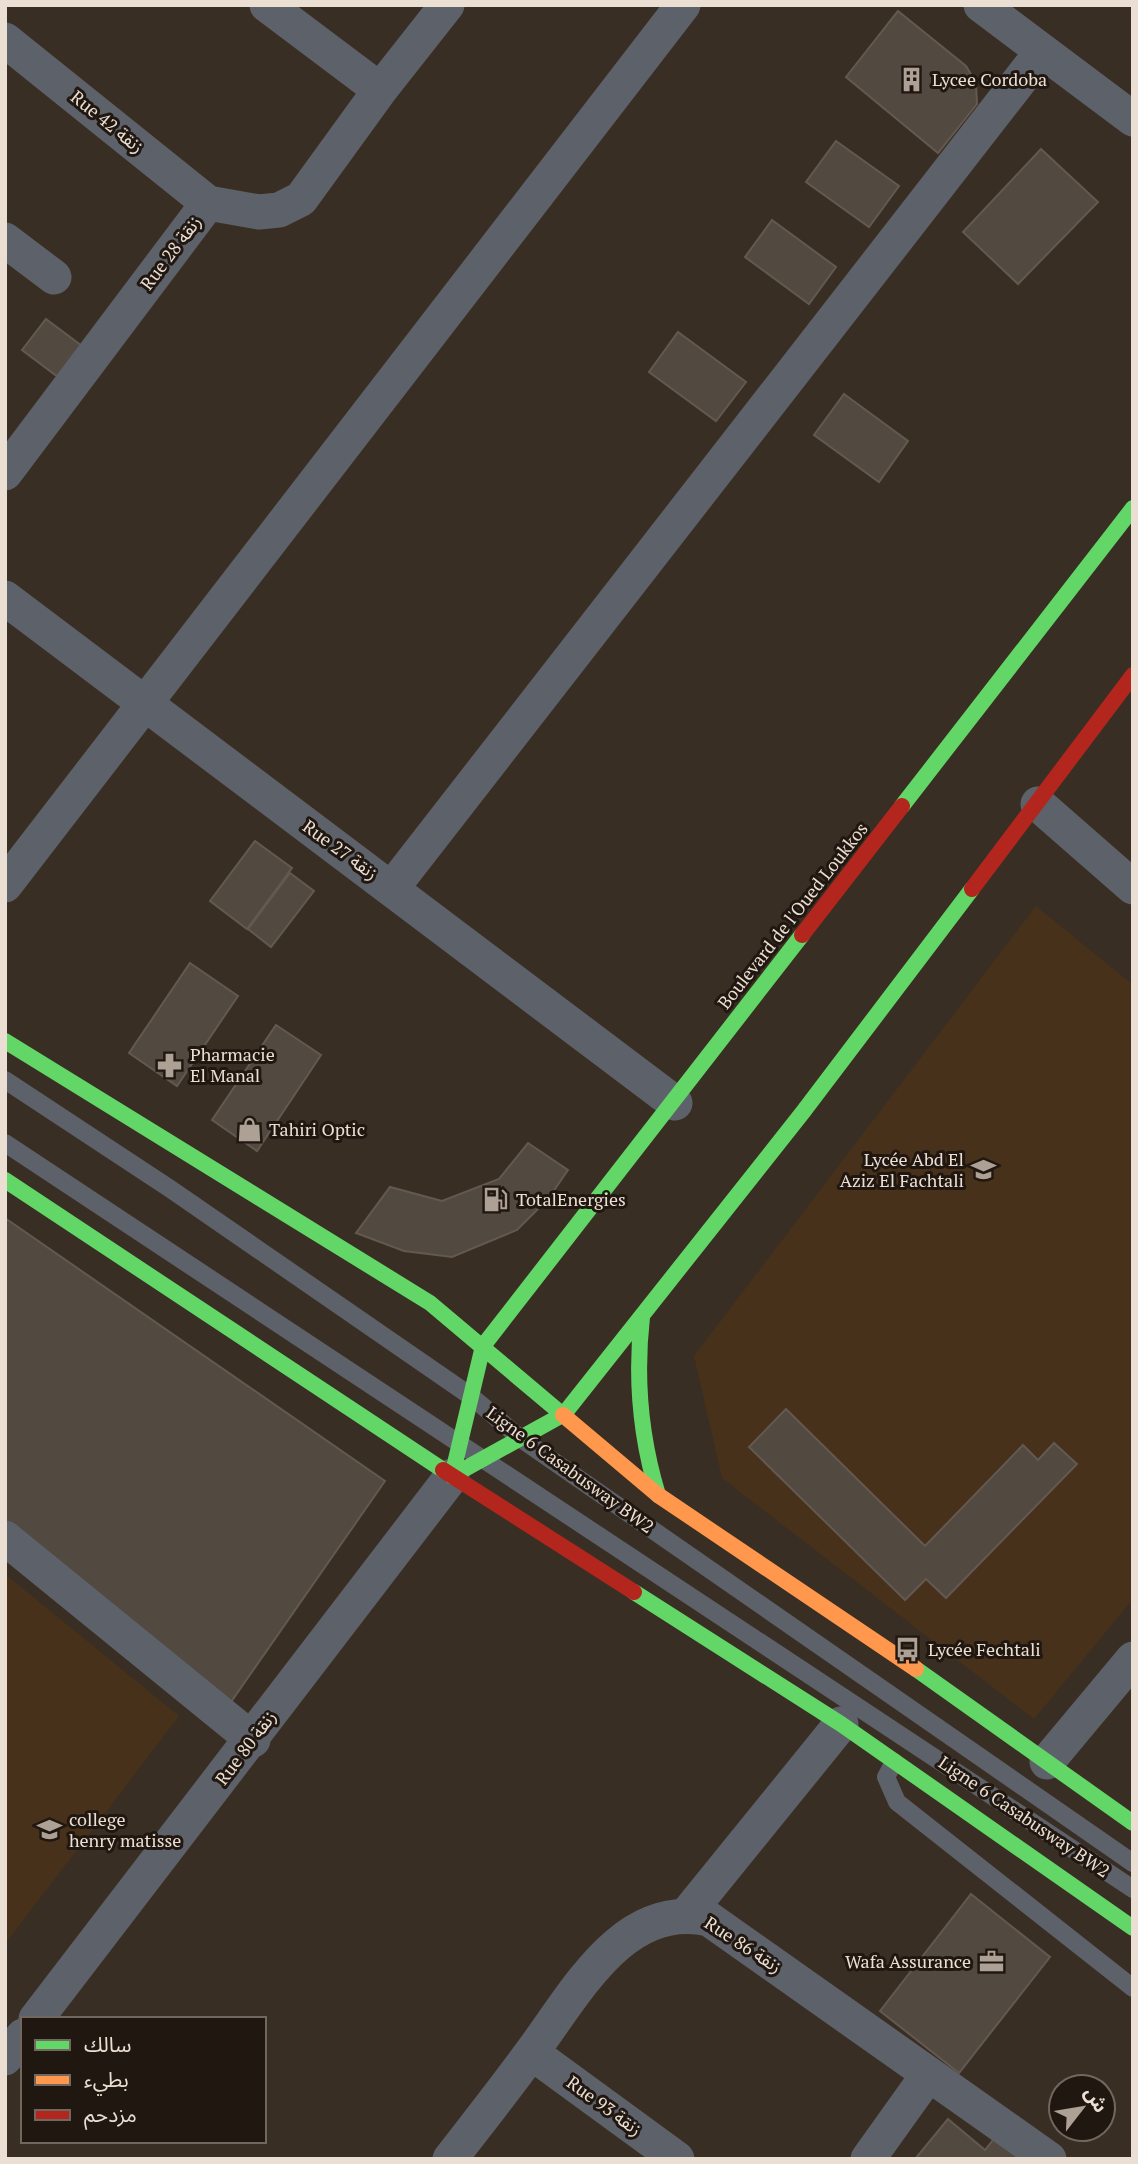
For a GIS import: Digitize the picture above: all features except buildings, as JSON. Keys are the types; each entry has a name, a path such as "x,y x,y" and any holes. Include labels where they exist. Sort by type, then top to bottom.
{"main road":[{"name":"Boulevard de l'Oued Loukkos","path":"483,1346 1133,508"},
{"path":"456,1459 484,1458 564,1414 1038,804 1133,675"},
{"path":"5,1041 430,1303 658,1494 907,1663 1133,1823"},
{"path":"5,1180 456,1459 1133,1928"},
{"path":"642,1317 638,1349 638,1413 658,1494"},
{"path":"456,1459 483,1346"}],"street":[{"path":"267,5 380,90"},
{"name":"Rue 28 زنقة","path":"5,473 208,204 259,212 279,210 302,199 380,90 447,5"},
{"path":"5,885 683,5"},
{"path":"981,5 1133,119"},
{"name":"Rue 42 زنقة","path":"5,40 208,204"},
{"path":"392,888 1041,52"},
{"path":"5,240 54,278"},
{"name":"Rue 27 زنقة","path":"5,598 674,1103"},
{"path":"1038,804 1133,887"},
{"name":"Rue 80 زنقة","path":"38,2017 253,1740 456,1459"},
{"path":"5,1538 253,1740"},
{"path":"1047,1762 1133,1659"},
{"path":"687,1914 841,1724"},
{"name":"Rue 86 زنقة","path":"450,2159 532,2053 600,1958 642,1928 667,1916 687,1914 709,1919 1049,2159"},
{"path":"5,2058 21,2038"},
{"name":"Rue 93 زنقة","path":"532,2053 677,2159"},
{"path":"868,2159 928,2075"}],"lane":[{"name":"Ligne 6 Casabusway BW2","path":"5,1080 169,1188 472,1397 520,1438 1133,1863"},
{"name":"Ligne 6 Casabusway BW2","path":"5,1143 456,1459 484,1458 1133,1889"},
{"path":"894,1762 886,1777 897,1802 1133,1988"}],"shaded area":[{"name":"Lycée Abd El Aziz El Fachtali","path":"1036,906 1133,985 1133,1599 1034,1719 722,1478 694,1356"},
{"name":"college henry matisse","path":"5,1574 179,1716 5,1944"}],"traffic: fast":[{"path":"902,806 1133,508"},
{"path":"452,1476 564,1414 803,1112 972,889"},
{"path":"452,1476 483,1346 802,935"},
{"path":"5,1041 430,1303 563,1415"},
{"path":"5,1180 443,1470"},
{"path":"642,1317 639,1385 643,1429 658,1495"},
{"path":"634,1592 841,1724 1133,1928"},
{"path":"916,1669 1133,1823"}],"traffic: slow":[{"path":"563,1415 658,1495 916,1669"}],"traffic: jam":[{"path":"972,889 1133,675"},
{"path":"802,935 902,806"},
{"path":"443,1470 634,1592"}],"place":[{"name":"Lycee Cordoba","path":"912,80"},
{"name":"Pharmacie El Manal","path":"170,1065"},
{"name":"Tahiri Optic","path":"249,1130"},
{"name":"Lycée Abd El Aziz El Fachtali","path":"984,1170"},
{"name":"TotalEnergies","path":"496,1200"},
{"name":"Lycée Fechtali","path":"908,1650"},
{"name":"college henry matisse","path":"49,1830"},
{"name":"Wafa Assurance","path":"991,1962"}]}
